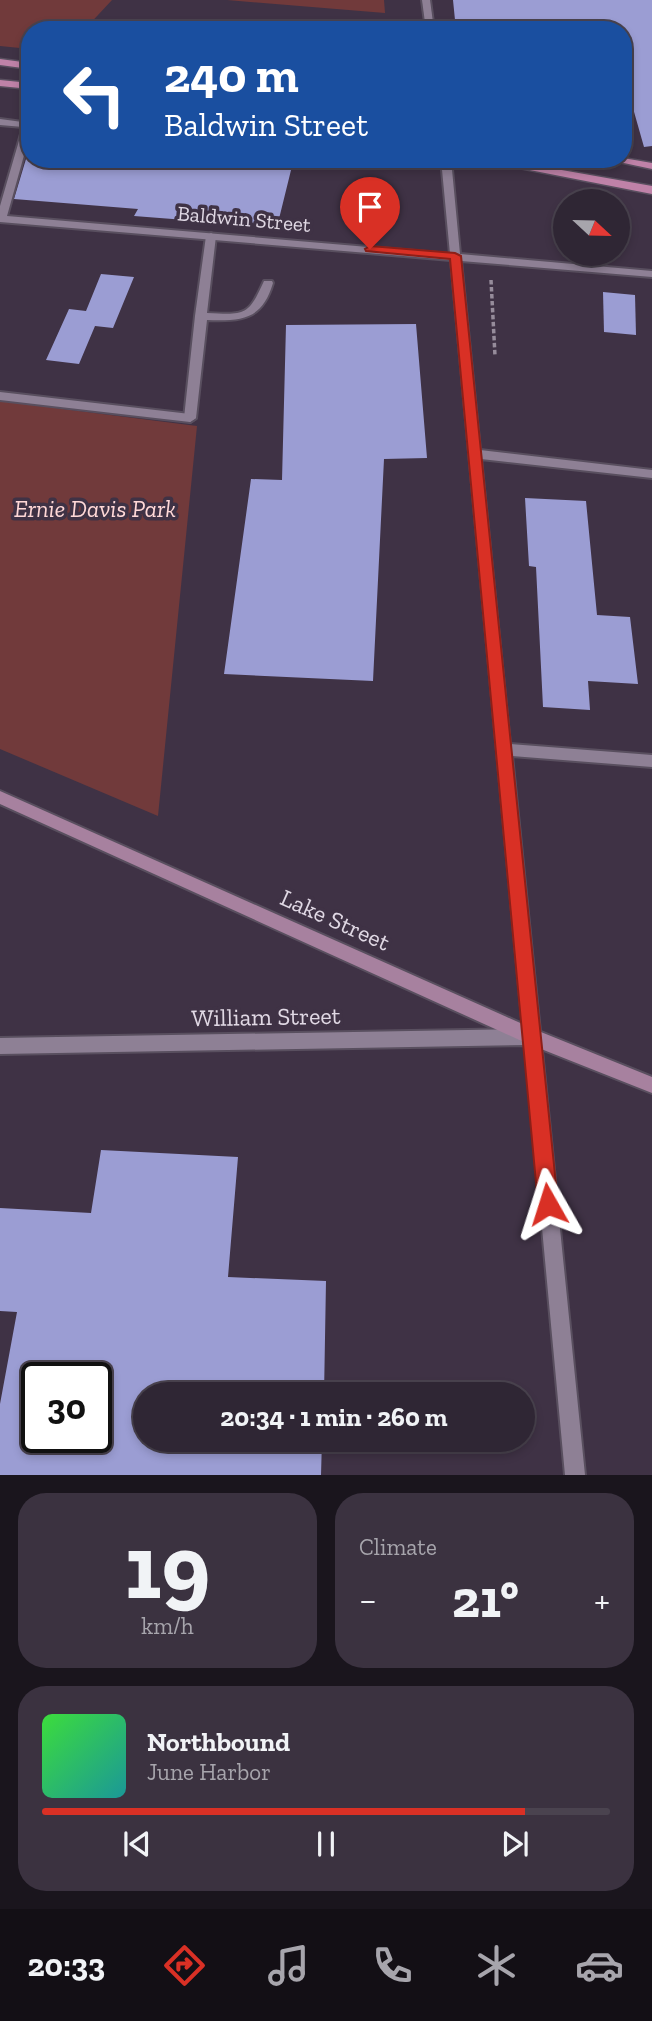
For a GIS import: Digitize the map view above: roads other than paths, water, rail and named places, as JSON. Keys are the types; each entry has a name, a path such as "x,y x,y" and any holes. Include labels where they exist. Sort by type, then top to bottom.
{"main road":[{"path":"0,62 21,65"},
{"path":"0,83 21,85"},
{"path":"632,163 652,166"},
{"path":"530,168 652,190"}],"street":[{"path":"426,0 429,21"},
{"path":"0,122 21,124"},
{"path":"1,218 21,149"},
{"path":"447,168 575,1475"},
{"name":"Baldwin Street","path":"1,218 652,274"},
{"path":"0,396 190,418 211,236"},
{"path":"200,316 235,317 247,314 259,307 268,283"},
{"path":"475,454 652,474"},
{"path":"503,749 652,761"},
{"name":"Lake Street","path":"0,797 532,1037 652,1085"},
{"name":"William Street","path":"0,1046 532,1037"}],"park label":[{"name":"Ernie Davis Park","path":"95,509"}]}
